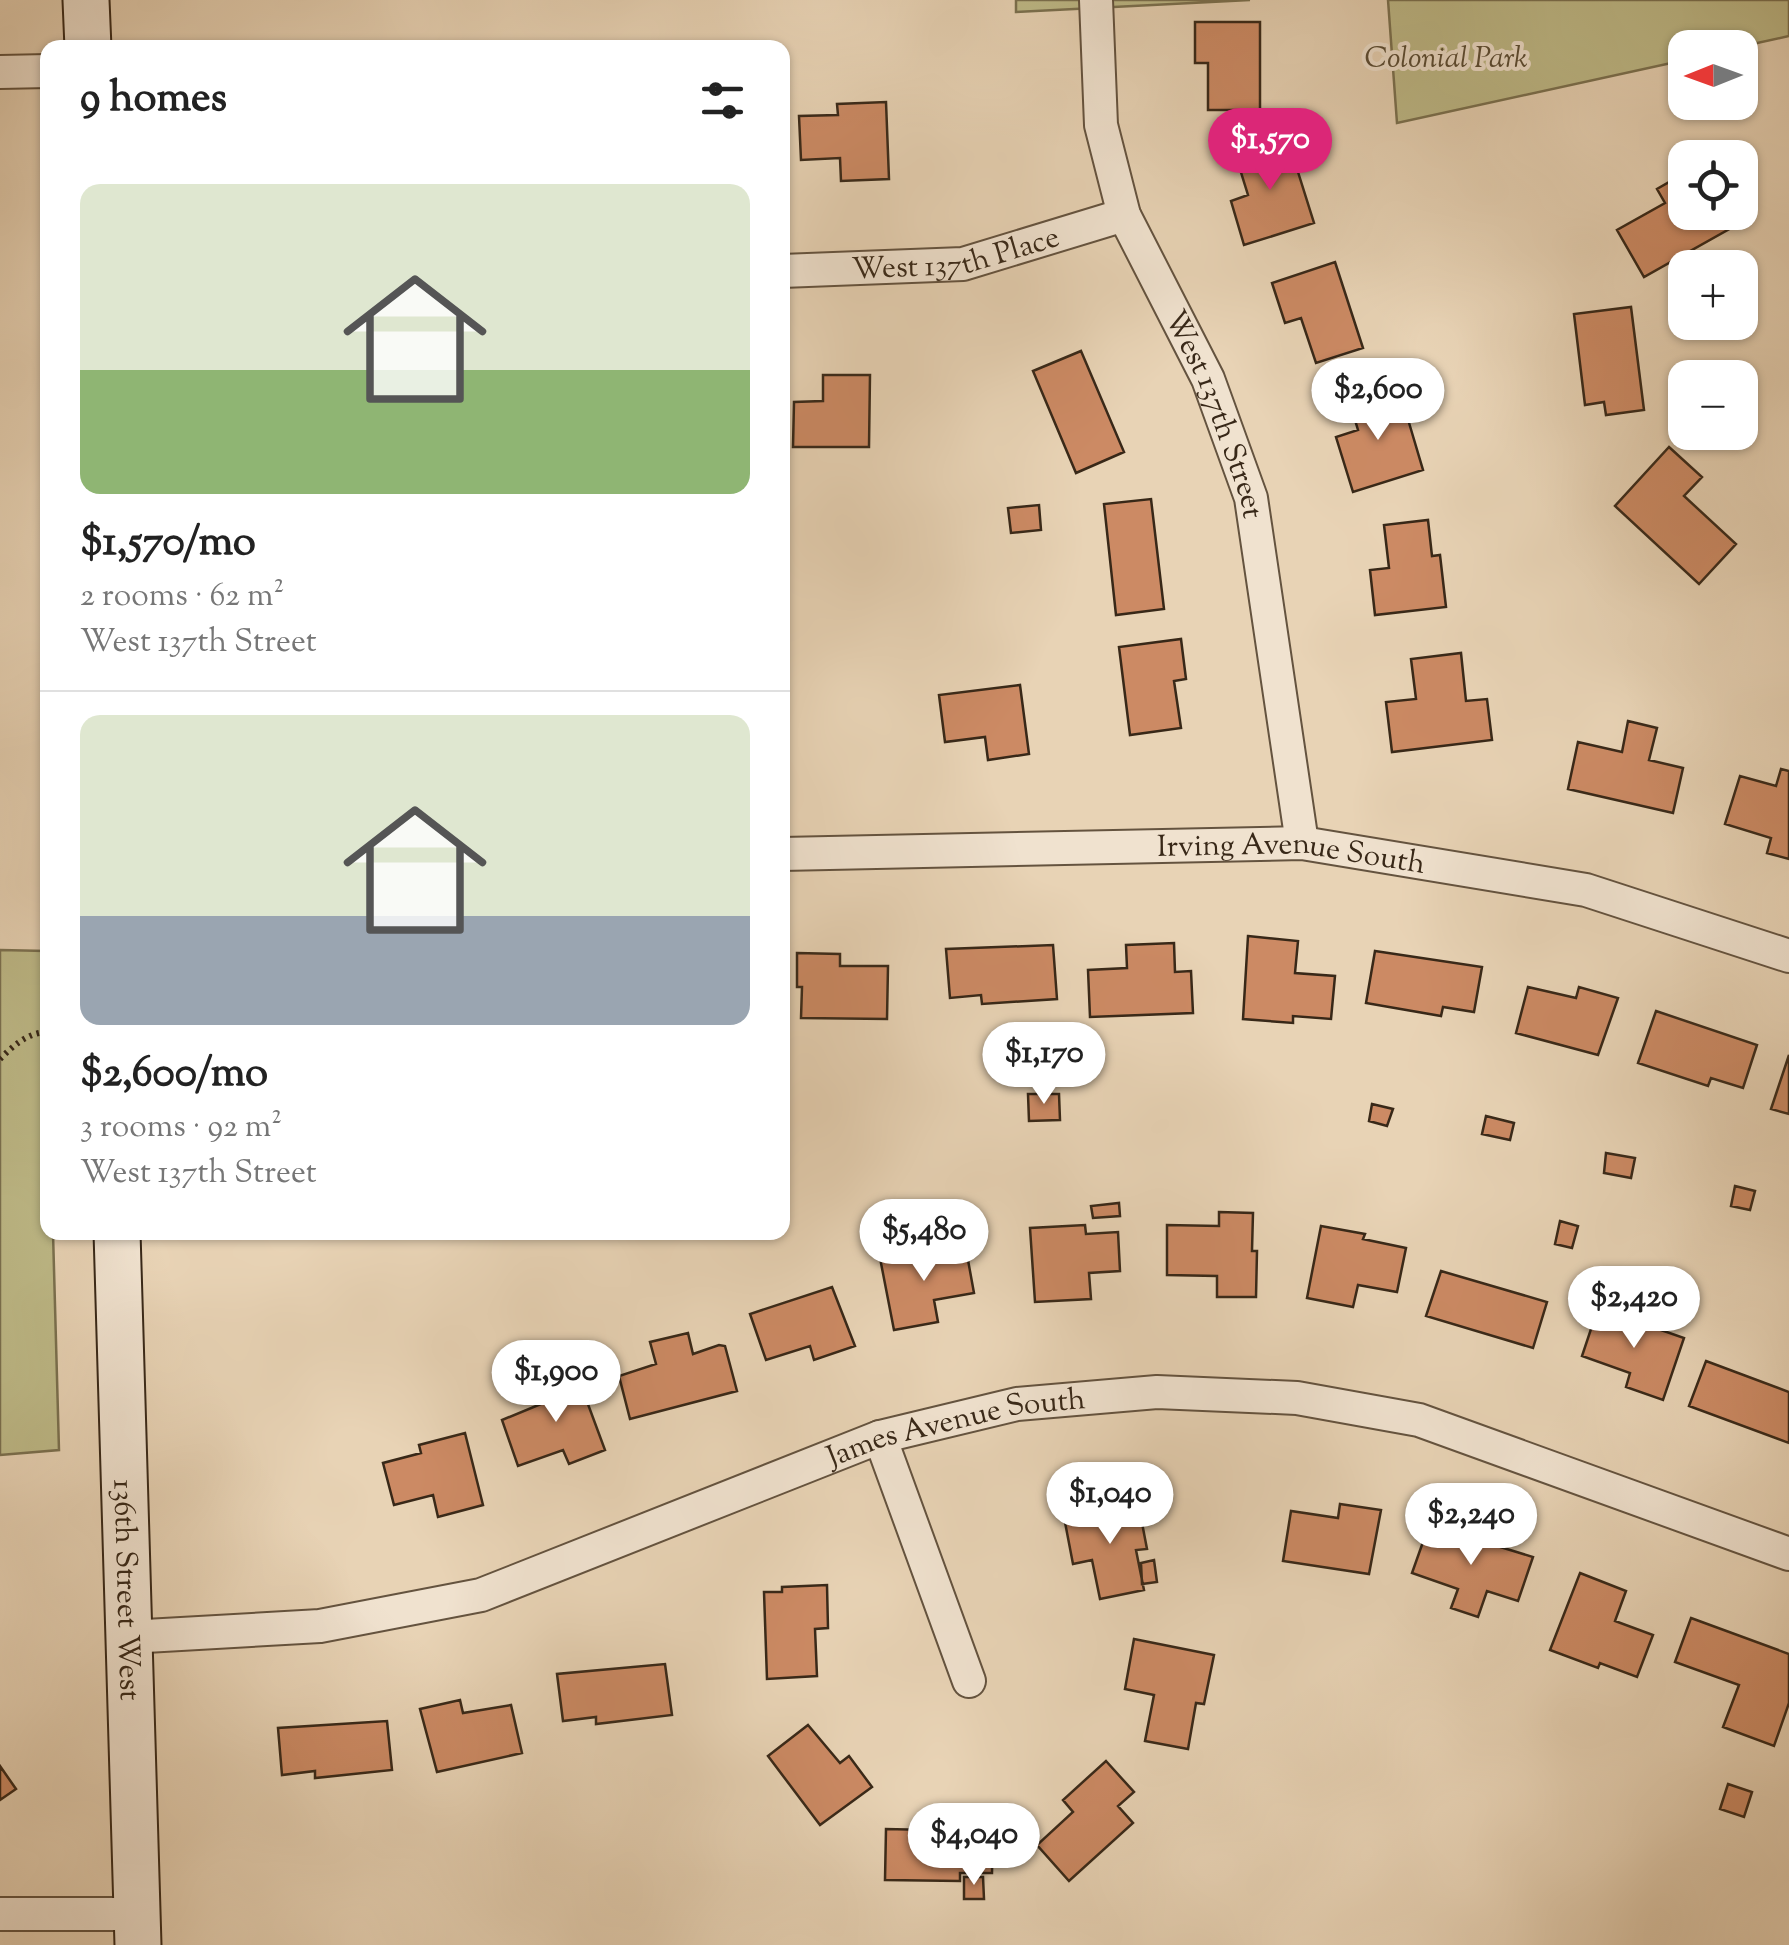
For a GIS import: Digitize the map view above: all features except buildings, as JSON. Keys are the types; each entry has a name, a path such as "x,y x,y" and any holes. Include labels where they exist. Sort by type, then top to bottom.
{"street":[{"path":"86,0 88,40"},
{"name":"West 137th Street","path":"1096,0 1100,124 1124,215 1208,379 1251,498 1302,843"},
{"path":"0,72 40,71"},
{"name":"West 137th Place","path":"790,271 963,264 1124,215"},
{"name":"Irving Avenue South","path":"790,854 1302,843 1586,890 1789,956"},
{"name":"136th Street West","path":"116,1240 137,1929"},
{"name":"James Avenue South","path":"128,1637 320,1626 481,1595 880,1437 1017,1404 1157,1392 1297,1398 1419,1420 1789,1554"},
{"path":"880,1437 969,1682"},
{"path":"0,1914 137,1929"}],"path":[{"path":"0,1059 16,1043 40,1032"}],"green space":[{"path":"1016,0 1250,0 1016,12"},
{"name":"Colonial Park","path":"1388,0 1789,0 1789,36 1758,43 1758,30 1668,30 1668,64 1397,123"},
{"path":"0,950 40,951 40,1240 53,1240 59,1450 0,1455"}]}
